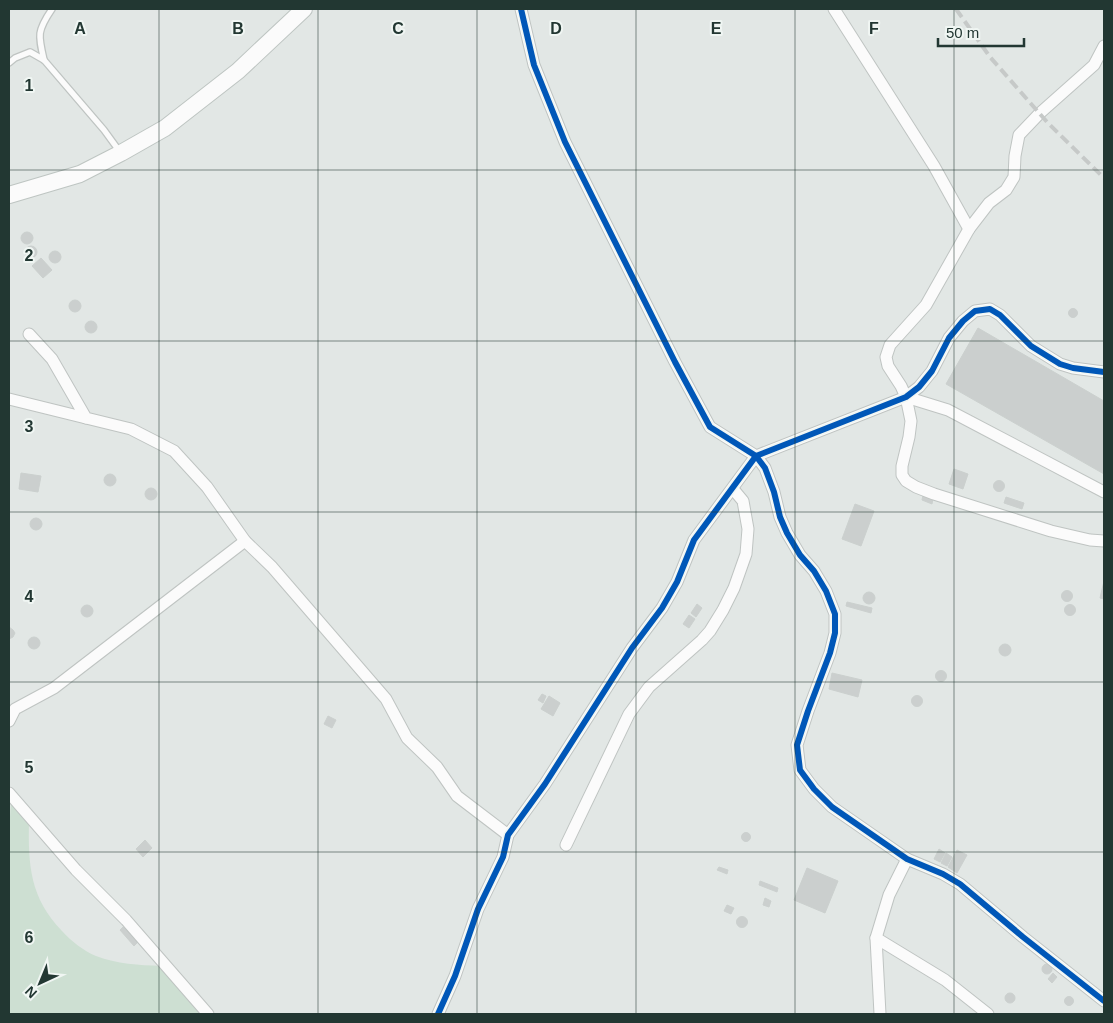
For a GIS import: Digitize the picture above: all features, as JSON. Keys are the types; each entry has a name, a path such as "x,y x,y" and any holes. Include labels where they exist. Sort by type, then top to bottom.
{"main road":[{"path":"9,195 80,174 121,154 165,128 238,71 304,9"}],"street":[{"path":"522,9 534,65 565,142 675,362 710,427 756,456 765,468 774,492 780,517 787,533 826,591 835,614 835,632 830,654 797,745 800,770 832,807 907,859 943,874 960,884 1104,1001"},
{"path":"834,9 934,166 969,229"},
{"path":"1104,46 1094,65 1040,113 1018,136 1014,177 1006,190 988,203 969,229 926,305 896,338 886,357 888,366 906,397 911,421 902,466 902,475 906,481 934,494 1051,531 1090,540 1104,541"},
{"path":"438,1014 455,976 478,909 503,857 508,835 545,784 632,648 662,608 676,582 694,540 756,456 906,397 932,371 949,338 963,321 975,311 990,309 1000,315 1031,346 1060,364 1073,368 1104,372"},
{"path":"29,334 52,359 86,418"},
{"path":"906,397 948,410 1104,492"},
{"path":"9,399 132,429 174,451 208,487 245,541 272,567 386,699 407,738 436,767 457,796 508,835"},
{"path":"566,845 629,714 649,687 710,631 734,588 746,554 748,529 743,501 734,488"},
{"path":"9,721 12,705 54,688 245,541"},
{"path":"9,793 76,870 126,920 208,1014"},
{"path":"880,1014 876,938 889,895 907,859"},
{"path":"876,938 945,980 988,1014"}],"lane":[{"path":"44,60 39,38 42,24 52,9"},
{"path":"9,63 15,58 30,52 44,60 104,130 121,154"}],"green space":[{"path":"11,802 29,821 29,852 33,880 43,906 51,919 69,938 96,956 136,965 161,966 202,1014 9,1014 9,831"}],"building":[{"path":"25,232 29,232 33,238 29,244 25,244 21,240 21,236"},
{"path":"29,246 33,246 37,252 33,258 29,258 25,254 25,250"},
{"path":"53,251 57,251 61,257 57,263 53,263 49,259 49,255"},
{"path":"41,258 52,270 43,278 32,266"},
{"path":"73,300 77,300 81,306 77,312 73,312 69,308 69,304"},
{"path":"1073,309 1077,313 1073,317 1069,313"},
{"path":"89,321 93,321 97,327 93,333 89,333 85,329 85,325"},
{"path":"978,328 1104,401 1104,474 946,384"},
{"path":"954,469 968,474 963,489 949,484"},
{"path":"21,473 41,476 38,492 19,489"},
{"path":"108,474 112,474 116,480 112,486 108,486 104,482 104,478"},
{"path":"997,481 1001,481 1004,486 1003,490 997,491 994,488 994,484"},
{"path":"149,488 153,488 157,494 153,500 149,500 145,496 145,492"},
{"path":"923,495 933,499 932,504 922,500"},
{"path":"1006,497 1024,503 1022,509 1004,503"},
{"path":"855,504 874,511 861,546 842,539"},
{"path":"34,518 38,518 42,524 38,530 34,530 30,526 30,522"},
{"path":"1104,581 1104,599 1100,598"},
{"path":"1065,591 1069,591 1072,596 1071,600 1065,601 1062,598 1062,594"},
{"path":"867,592 871,592 875,598 871,604 867,604 863,600 863,596"},
{"path":"847,602 872,608 871,613 846,606"},
{"path":"697,604 702,608 696,617 691,613"},
{"path":"85,605 89,605 93,611 89,617 85,617 81,613 81,609"},
{"path":"1068,605 1072,605 1075,610 1074,614 1068,615 1065,612 1065,608"},
{"path":"689,615 695,619 689,628 683,624"},
{"path":"9,627 15,633 9,639"},
{"path":"32,637 36,637 40,643 36,649 32,649 28,645 28,641"},
{"path":"1005,644 1011,650 1005,656 999,650"},
{"path":"939,671 943,671 946,676 945,680 939,681 936,678 936,674"},
{"path":"832,673 862,680 858,697 829,689"},
{"path":"542,694 546,696 543,703 538,700"},
{"path":"917,695 923,701 917,707 911,701"},
{"path":"549,696 560,703 553,716 541,709"},
{"path":"328,716 336,720 332,728 324,724"},
{"path":"746,832 751,837 746,842 741,837"},
{"path":"145,840 152,848 143,857 136,849"},
{"path":"939,849 945,853 940,862 934,859"},
{"path":"957,850 967,855 957,873 948,867"},
{"path":"946,853 952,857 947,866 941,863"},
{"path":"719,867 728,870 727,874 717,870"},
{"path":"807,868 838,881 825,913 794,900"},
{"path":"760,881 778,888 777,892 759,885"},
{"path":"765,898 771,901 769,907 763,905"},
{"path":"727,905 734,908 731,914 724,911"},
{"path":"742,916 748,922 742,928 736,922"},
{"path":"123,927 138,942 134,946 120,930"},
{"path":"1045,964 1049,964 1052,969 1051,973 1045,974 1042,971 1042,967"},
{"path":"1053,973 1057,977 1052,983 1048,979"},
{"path":"1010,993 1015,998 1010,1003 1005,998"},
{"path":"1069,996 1074,1001 1069,1006 1064,1001"}],"railway":[{"path":"956,9 990,57 1047,122 1104,178"}],"cycle path":[{"path":"521,9 534,65 565,142 675,362 710,427 756,456 765,468 774,492 780,517 787,533 826,591 835,614 835,633 830,653 797,745 800,770 814,789 832,807 907,859 943,874 960,884 1104,1001"},
{"path":"438,1014 455,976 478,909 503,857 508,835 545,784 632,648 662,608 677,582 694,540 756,456 906,397 919,387 932,371 949,338 963,321 975,311 990,309 1000,315 1031,346 1060,364 1073,368 1104,372"}]}
